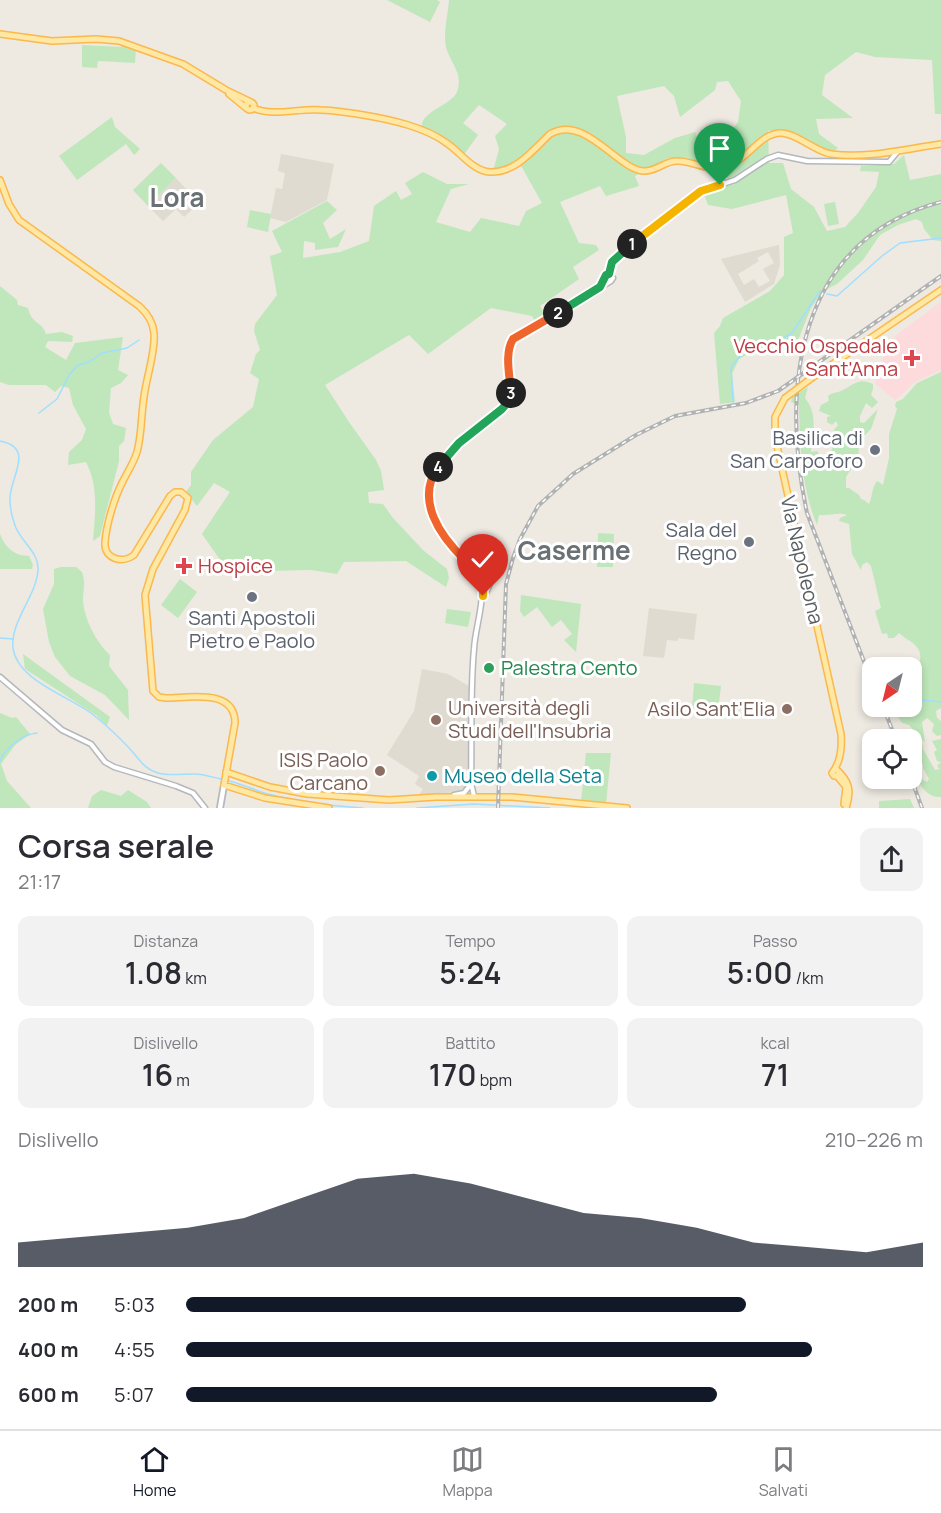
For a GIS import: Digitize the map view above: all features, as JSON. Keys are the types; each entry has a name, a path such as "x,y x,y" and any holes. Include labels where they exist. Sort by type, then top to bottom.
{"main road":[{"path":"0,34 52,41 96,39 119,41 183,63 250,105 274,111 321,110 407,125 444,141 473,166 488,172 505,171 516,165 550,134 571,130 588,137 641,171 652,171 670,162 679,161 716,169 732,164 770,135 783,133 830,154 858,155 941,144"},
{"path":"0,180 9,204 19,220 138,306 151,321 154,340 137,453 116,496 105,546 108,553 115,559 123,561 130,558 170,496 178,491 186,495 187,506 153,569 145,596 152,689 162,698 220,699 231,707 235,723 220,808"},
{"name":"Via Napoleona","path":"845,808 850,788 847,780 838,773 840,728 775,436 775,417 785,399 809,380 941,290"},
{"path":"224,779 298,793 382,800 512,797 625,808"},
{"path":"224,779 265,798 329,808"}],"street":[{"path":"476,797 473,795 471,783 474,650 479,608 487,591 480,578 454,549 434,520 427,494 432,477 452,450 507,403 511,396 508,357 513,339 600,287 607,280 606,275 609,274 611,264 616,258 701,191 735,180 767,159 778,155 807,160 889,162 898,151"},
{"path":"483,597 484,586"},
{"path":"0,677 62,730 91,744 105,762 193,793 205,808"},
{"path":"436,798 464,793 471,783"}],"shaded area":[{"path":"281,154 334,164 327,200 286,222 270,218 276,188 282,189 285,173 278,171"},
{"path":"176,178 199,203 184,217 176,209 163,221 148,206"},
{"path":"779,245 780,265 774,284 745,302 721,259","holes":["768,252 774,263 763,269 770,281 759,287 754,279 744,285 738,274 759,261 757,258"]},
{"name":"Vecchio Ospedale Sant'Anna","path":"941,302 941,370 915,382 895,400 875,383 888,344"},
{"path":"649,608 697,614 694,640 678,638 678,641 667,640 664,658 643,656"},
{"path":"422,669 448,674 469,686 467,781 464,788 458,792 419,795 423,789 415,784 419,776 387,755 414,711"}],"green space":[{"path":"387,0 437,0 440,2 430,22"},
{"path":"449,0 941,0 941,114 935,114 932,60 875,57 856,52 825,75 822,95 853,118 816,119 819,134 838,148 833,152 782,130 768,131 769,163 783,163 791,189 814,207 827,231 845,227 876,187 879,172 860,171 861,166 894,164 904,155 910,180 941,174 941,241 933,240 924,229 922,222 916,219 898,225 880,235 863,260 837,284 823,291 811,308 798,340 787,340 739,359 732,374 735,402 720,404 714,333 723,318 770,291 784,275 784,237 793,233 786,195 732,209 708,205 703,191 734,184 723,174 730,132 738,122 741,101 728,81 717,82 715,90 680,117 674,96 664,86 617,96 626,137 626,153 644,155 675,138 695,132 710,163 668,158 635,176 639,186 606,196 600,186 560,202 579,243 596,245 599,250 573,267 579,279 540,306 547,318 536,323 532,316 491,308 428,354 409,335 325,385 376,460 381,471 384,490 368,492 369,503 383,504 424,551 447,569 449,578 446,587 406,561 344,562 337,574 311,570 256,573 223,564 202,534 230,492 214,483 197,506 186,492 191,485 191,472 213,440 253,407 259,379 250,373 256,354 260,350 254,331 255,324 277,295 270,256 282,252 272,231 327,201 337,210 323,223 330,239 346,229 338,247 315,250 315,243 304,241 303,258 340,252 369,241 374,206 396,191 401,200 412,194 405,183 423,172 447,184 469,184 451,189 436,222 470,232 481,218 519,226 526,211 542,203 520,164 505,173 493,172 499,149 495,136 507,124 479,105 463,123 478,135 463,156 426,135 422,128 427,116 453,97 459,85 458,74 445,42"},
{"path":"82,45 121,47 122,45 136,49 135,63 98,61 97,68 82,67"},
{"path":"112,117 115,127 140,149 134,155 126,144 77,180 59,156"},
{"path":"161,163 176,178 148,206 133,190"},
{"path":"835,202 839,224 828,226 824,204"},
{"path":"250,210 271,214 268,232 247,227"},
{"path":"0,286 17,300 18,305 28,308 32,317 46,334 62,332 73,336 72,342 48,341 45,347 66,360 75,343 123,337 118,370 128,375 121,383 111,388 109,413 113,424 126,428 124,441 119,446 119,461 100,536 93,541 95,501 90,471 86,462 68,465 69,452 82,440 86,429 73,405 69,388 61,386 55,392 46,385 9,385 0,382"},
{"path":"941,372 941,708 936,711 937,718 941,721 941,735 937,736 932,731 934,724 927,718 922,722 925,742 922,741 922,729 912,729 902,723 898,717 922,717 922,657 917,647 899,633 894,638 888,638 887,633 882,634 875,611 881,608 871,566 867,562 862,565 861,570 852,554 849,524 839,521 847,515 819,515 817,525 805,481 799,405 791,402 792,397 808,387 805,398 812,410 814,424 811,452 817,451 823,460 825,455 832,450 834,430 838,425 836,421 832,425 827,422 827,417 831,416 819,411 821,405 829,401 828,396 856,383 864,381 873,384 871,395 878,402 872,408 866,403 860,416 860,422 864,423 878,409 871,429 865,435 859,435 856,445 859,447 858,462 852,464 851,457 848,458 851,469 846,477 846,488 869,504 877,481 883,485 889,458 889,434 897,409 896,402 903,399 917,383"},
{"path":"598,533 614,534 613,567 597,567"},
{"path":"0,534 11,550 29,556 33,565 32,569 0,569"},
{"path":"76,567 82,572 83,600 88,622 110,655 109,666 128,690 129,720 105,695 70,676 55,657 49,642 43,609 54,584 54,569"},
{"path":"180,579 197,592 178,618 161,605"},
{"path":"521,595 581,604 576,652 564,640 572,634 561,620 552,627 537,607 524,617 520,611"},
{"path":"447,609 471,612 468,627 445,623"},
{"path":"23,654 110,717 107,726 96,715 25,669"},
{"path":"694,683 721,686 718,711 692,708"},
{"path":"0,713 12,718 16,717 30,734 15,745 1,764 7,781 31,808 0,808"},
{"path":"941,739 941,762 937,761 934,752 937,750 932,741"},
{"path":"922,742 923,749 935,770 940,769 937,766 941,762 941,797 931,795 922,787 922,778 927,782 929,779 922,763"},
{"path":"586,753 611,753 606,804 581,802"},
{"path":"101,790 121,796 128,790 147,802 151,808 88,808 92,796"},
{"path":"910,799 914,808 879,808 879,801"}],"waterway":[{"path":"827,294 837,296 900,243 941,238"},
{"path":"733,402 731,367 743,353 772,344 792,333 820,291"},
{"path":"39,413 57,399 69,375 78,365 89,362 102,353 127,348 139,340"},
{"path":"0,441 17,450 19,457 11,492 11,511 16,528 34,554 38,565 33,590 13,638 13,648 24,669 45,686 91,713 153,771 167,774 204,775 291,799 363,808"},
{"path":"0,638 13,639"},
{"path":"922,701 941,702"},
{"path":"0,761 15,742 37,733"},
{"path":"417,808 474,804 550,808"}],"railway":[{"path":"862,657 807,513 799,465 796,417 799,370 810,325 828,284 855,249 893,221 941,202"},
{"path":"498,808 506,584 520,539 538,506 573,474 636,435 675,416 746,403 778,391 941,276"},
{"path":"887,717 892,729"},
{"path":"915,789 922,808"}],"place":[{"name":"Vecchio Ospedale Sant'Anna","path":"912,358"},
{"name":"Basilica di San Carpoforo","path":"875,450"},
{"name":"Sala del Regno","path":"749,542"},
{"name":"Hospice","path":"184,566"},
{"name":"Santi Apostoli Pietro e Paolo","path":"252,597"},
{"name":"Palestra Cento","path":"489,668"},
{"name":"Asilo Sant'Elia","path":"787,709"},
{"name":"Università degli Studi dell'Insubria","path":"436,720"},
{"name":"ISIS Paolo Carcano","path":"380,771"},
{"name":"Museo della Seta","path":"432,776"}],"district":[{"name":"Lora","path":"177,198"},
{"name":"Caserme","path":"574,551"}],"route":[{"path":"483,596 483,585 480,578 454,549 434,520 427,494 434,472 459,443 507,403 511,396 508,357 513,339 600,287 616,258 701,191 720,185"}]}
